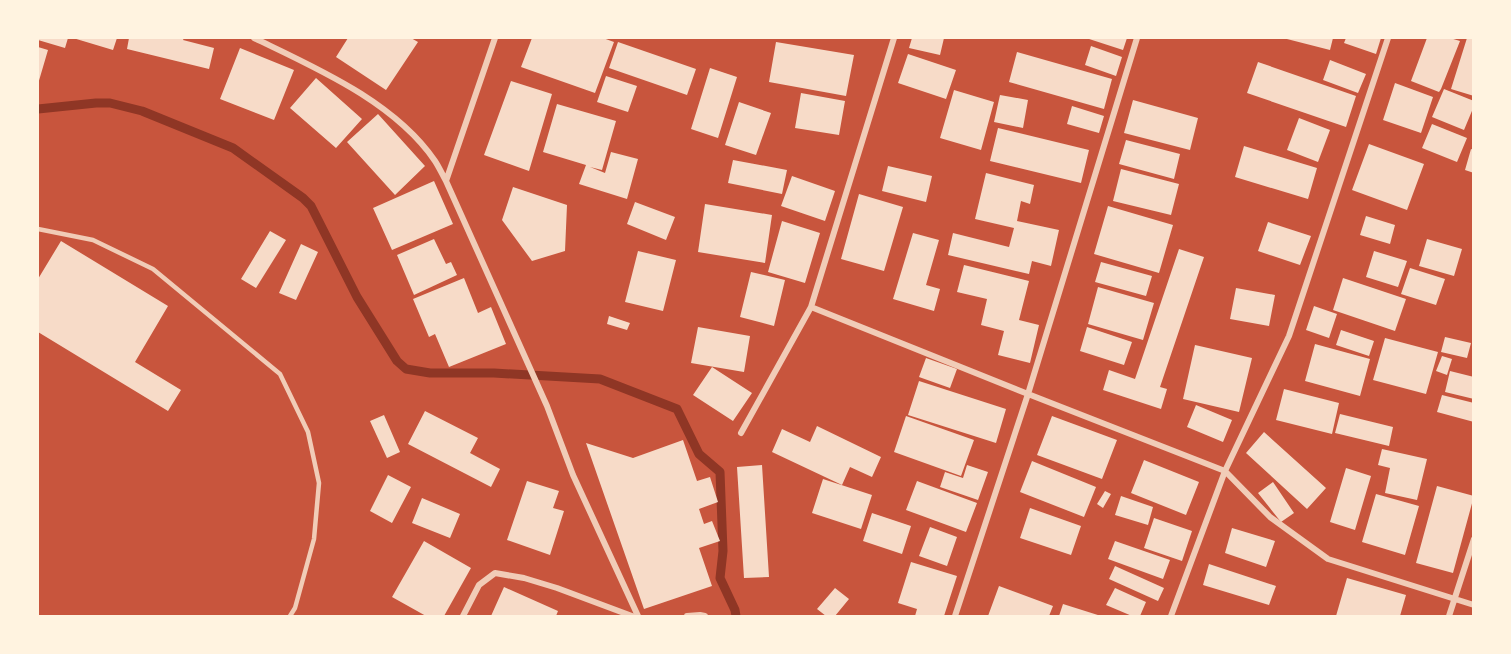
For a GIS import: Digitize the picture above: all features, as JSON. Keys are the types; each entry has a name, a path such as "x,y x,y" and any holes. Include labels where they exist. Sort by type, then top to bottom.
{"street":[{"path":"254,38 320,70 361,94 397,120 435,160 547,406 573,474 638,616"},
{"path":"446,181 495,38"},
{"path":"741,434 812,307 894,38"},
{"path":"955,616 1028,394 1137,38"},
{"path":"1172,616 1226,471 1289,336 1388,38"},
{"path":"812,307 1226,471 1270,517 1328,559 1473,605"},
{"path":"1449,616 1473,539"},
{"path":"463,616 479,585 495,573 524,578 557,588 632,616"},
{"path":"687,616 705,616"}],"lane":[{"path":"38,229 93,240 153,270 280,374 308,432 319,483 314,539 295,608 290,616"}],"building":[{"path":"38,38 68,38 65,48 38,40"},
{"path":"73,38 117,38 113,50"},
{"path":"129,38 184,38 183,40 214,48 209,69 127,49"},
{"path":"348,38 411,38 418,42 386,90 336,57"},
{"path":"532,38 603,38 614,42 595,93 521,67"},
{"path":"912,38 944,38 940,55 909,48"},
{"path":"1086,38 1127,38 1123,50"},
{"path":"1283,38 1333,38 1330,50"},
{"path":"1346,38 1381,38 1376,54 1344,43"},
{"path":"1427,38 1450,38 1460,41 1439,92 1411,81"},
{"path":"1467,38 1474,39 1474,96 1451,89"},
{"path":"618,42 696,69 687,95 609,68"},
{"path":"776,42 854,55 846,96 769,82"},
{"path":"1091,46 1122,57 1116,76 1085,65"},
{"path":"38,47 48,50 38,84"},
{"path":"240,48 294,70 274,120 220,99"},
{"path":"1017,52 1112,79 1104,109 1009,82"},
{"path":"908,54 956,70 946,99 898,83"},
{"path":"1330,60 1366,74 1358,93 1323,80"},
{"path":"1258,62 1356,96 1346,127 1247,93"},
{"path":"710,68 737,77 718,138 691,129"},
{"path":"606,76 637,86 628,112 597,102"},
{"path":"316,78 362,119 336,148 290,108"},
{"path":"511,81 552,94 529,171 484,155"},
{"path":"1395,83 1433,97 1421,133 1383,120"},
{"path":"1444,89 1474,101 1464,130 1432,117"},
{"path":"954,90 994,102 981,150 940,138"},
{"path":"801,93 845,101 839,135 795,128"},
{"path":"1000,95 1028,100 1023,128 994,122"},
{"path":"1133,100 1198,118 1190,150 1124,133"},
{"path":"739,102 771,113 756,155 725,145"},
{"path":"557,104 616,121 602,170 590,167 605,173 611,152 638,159 627,199 579,184 586,165 543,152"},
{"path":"1072,106 1104,116 1099,133 1067,124"},
{"path":"378,114 425,166 395,195 347,142"},
{"path":"1299,118 1330,130 1318,162 1287,150"},
{"path":"1432,124 1467,138 1457,162 1422,148"},
{"path":"998,128 1089,150 1081,183 990,161"},
{"path":"1126,140 1180,154 1174,179 1119,164"},
{"path":"1369,144 1424,164 1407,210 1352,190"},
{"path":"1244,146 1317,168 1308,199 1235,177"},
{"path":"1471,149 1474,150 1474,173 1465,170"},
{"path":"733,160 787,170 782,194 728,183"},
{"path":"888,166 932,176 926,202 882,191"},
{"path":"1121,169 1179,184 1171,215 1113,201"},
{"path":"986,173 1034,185 1030,204 1021,201 1017,221 1059,230 1051,266 1032,261 1029,274 948,255 953,233 1009,247 1014,228 975,219"},
{"path":"792,176 835,191 825,221 781,206"},
{"path":"434,181 453,224 392,250 373,208"},
{"path":"513,187 567,205 565,251 532,261 502,220"},
{"path":"859,194 903,207 884,271 841,259"},
{"path":"635,202 675,217 666,240 627,224"},
{"path":"705,204 772,215 765,263 698,252"},
{"path":"1108,206 1173,225 1159,273 1094,254"},
{"path":"1366,216 1395,225 1390,244 1360,235"},
{"path":"782,221 820,233 805,283 768,272"},
{"path":"1268,222 1311,236 1300,265 1258,251"},
{"path":"270,231 286,240 256,288 241,279"},
{"path":"913,233 939,240 926,285 940,289 934,311 893,299"},
{"path":"434,239 446,264 451,262 457,275 414,295 397,255"},
{"path":"1427,239 1462,249 1454,276 1419,266"},
{"path":"61,241 168,306 135,362 181,390 168,411 38,332 38,279"},
{"path":"301,244 318,252 296,300 279,293"},
{"path":"1179,249 1204,257 1160,387 1167,389 1161,409 1103,390 1109,370 1135,379"},
{"path":"638,251 676,260 663,311 625,302"},
{"path":"1374,251 1407,261 1398,287 1366,277"},
{"path":"1101,262 1152,276 1146,296 1095,282"},
{"path":"964,265 1029,281 1019,320 1039,325 1030,363 998,355 1004,331 981,325 987,299 957,292"},
{"path":"1410,268 1445,279 1436,305 1401,294"},
{"path":"751,272 785,280 774,326 740,317"},
{"path":"464,278 478,313 491,307 506,344 449,367 435,334 429,337 413,299"},
{"path":"1343,278 1406,299 1395,331 1333,310"},
{"path":"1098,287 1154,303 1143,340 1088,324"},
{"path":"1236,288 1275,295 1269,326 1230,319"},
{"path":"1314,306 1337,314 1329,338 1306,330"},
{"path":"609,316 630,323 627,330 607,324"},
{"path":"698,327 750,336 744,372 691,363"},
{"path":"1087,327 1132,342 1124,365 1080,351"},
{"path":"1341,330 1374,341 1369,356 1336,345"},
{"path":"1445,337 1471,343 1467,358 1441,352"},
{"path":"1385,338 1438,352 1426,394 1373,380"},
{"path":"1315,344 1370,359 1360,396 1305,381"},
{"path":"1195,345 1252,358 1239,412 1183,399"},
{"path":"1442,356 1452,359 1447,375 1436,371"},
{"path":"926,358 957,369 950,388 919,377"},
{"path":"712,367 752,393 733,421 693,395"},
{"path":"1450,371 1474,377 1474,399 1445,392"},
{"path":"919,381 1006,409 996,443 908,415"},
{"path":"1284,389 1339,403 1332,434 1276,420"},
{"path":"1442,395 1474,403 1474,422 1437,412"},
{"path":"1196,405 1232,420 1223,442 1187,427"},
{"path":"425,411 478,438 470,453 500,469 491,487 408,444"},
{"path":"1340,414 1393,427 1389,446 1335,433"},
{"path":"384,415 400,452 387,458 370,421"},
{"path":"906,416 974,440 961,476 894,452"},
{"path":"1052,416 1117,440 1102,479 1037,455"},
{"path":"817,426 881,457 872,477 850,467 842,485 772,452 782,429 810,442"},
{"path":"1264,432 1326,488 1307,509 1246,453"},
{"path":"683,440 697,481 710,477 718,502 699,509 704,524 712,521 720,541 699,548 712,586 644,609 586,443 633,458"},
{"path":"1382,449 1427,459 1417,500 1385,493 1390,468 1378,465"},
{"path":"1144,460 1199,482 1186,515 1131,493"},
{"path":"1032,461 1096,487 1084,517 1020,492"},
{"path":"762,465 769,577 744,578 737,467"},
{"path":"967,465 988,472 978,500 940,487 945,472 963,478"},
{"path":"1346,468 1371,476 1355,530 1330,522"},
{"path":"388,475 411,487 392,523 370,511"},
{"path":"823,479 872,495 861,529 812,513"},
{"path":"527,481 559,491 553,508 564,511 550,555 507,540"},
{"path":"917,481 977,503 966,532 906,510"},
{"path":"1273,482 1294,513 1281,522 1258,493"},
{"path":"1437,486 1474,496 1453,573 1416,563"},
{"path":"1105,491 1111,494 1103,508 1097,504"},
{"path":"1376,494 1419,506 1405,555 1362,542"},
{"path":"1121,496 1153,507 1148,525 1115,515"},
{"path":"422,498 460,514 450,538 412,523"},
{"path":"1030,508 1081,526 1071,555 1020,538"},
{"path":"872,513 911,526 902,554 863,541"},
{"path":"1154,518 1192,531 1182,561 1144,548"},
{"path":"930,527 957,537 947,566 919,556"},
{"path":"1232,528 1275,541 1266,567 1225,553"},
{"path":"424,541 471,568 444,616 426,616 392,597"},
{"path":"1115,541 1170,560 1163,579 1108,559"},
{"path":"911,562 957,576 944,616 915,616 917,609 898,603"},
{"path":"1209,564 1276,586 1269,605 1203,585"},
{"path":"1115,566 1164,588 1158,601 1109,579"},
{"path":"1347,578 1406,595 1400,616 1336,616"},
{"path":"999,586 1053,606 1049,616 988,616"},
{"path":"504,587 558,611 556,616 491,616"},
{"path":"835,588 849,599 835,616 826,616 817,609"},
{"path":"1115,588 1146,602 1140,616 1132,616 1106,605"},
{"path":"1063,604 1101,616 1059,616"}],"waterway":[{"path":"38,109 110,103 142,111 233,148 311,206 357,297 397,361 406,369 430,373 494,373 600,379 677,409 699,454 720,472 723,551 720,578 736,616"}]}
